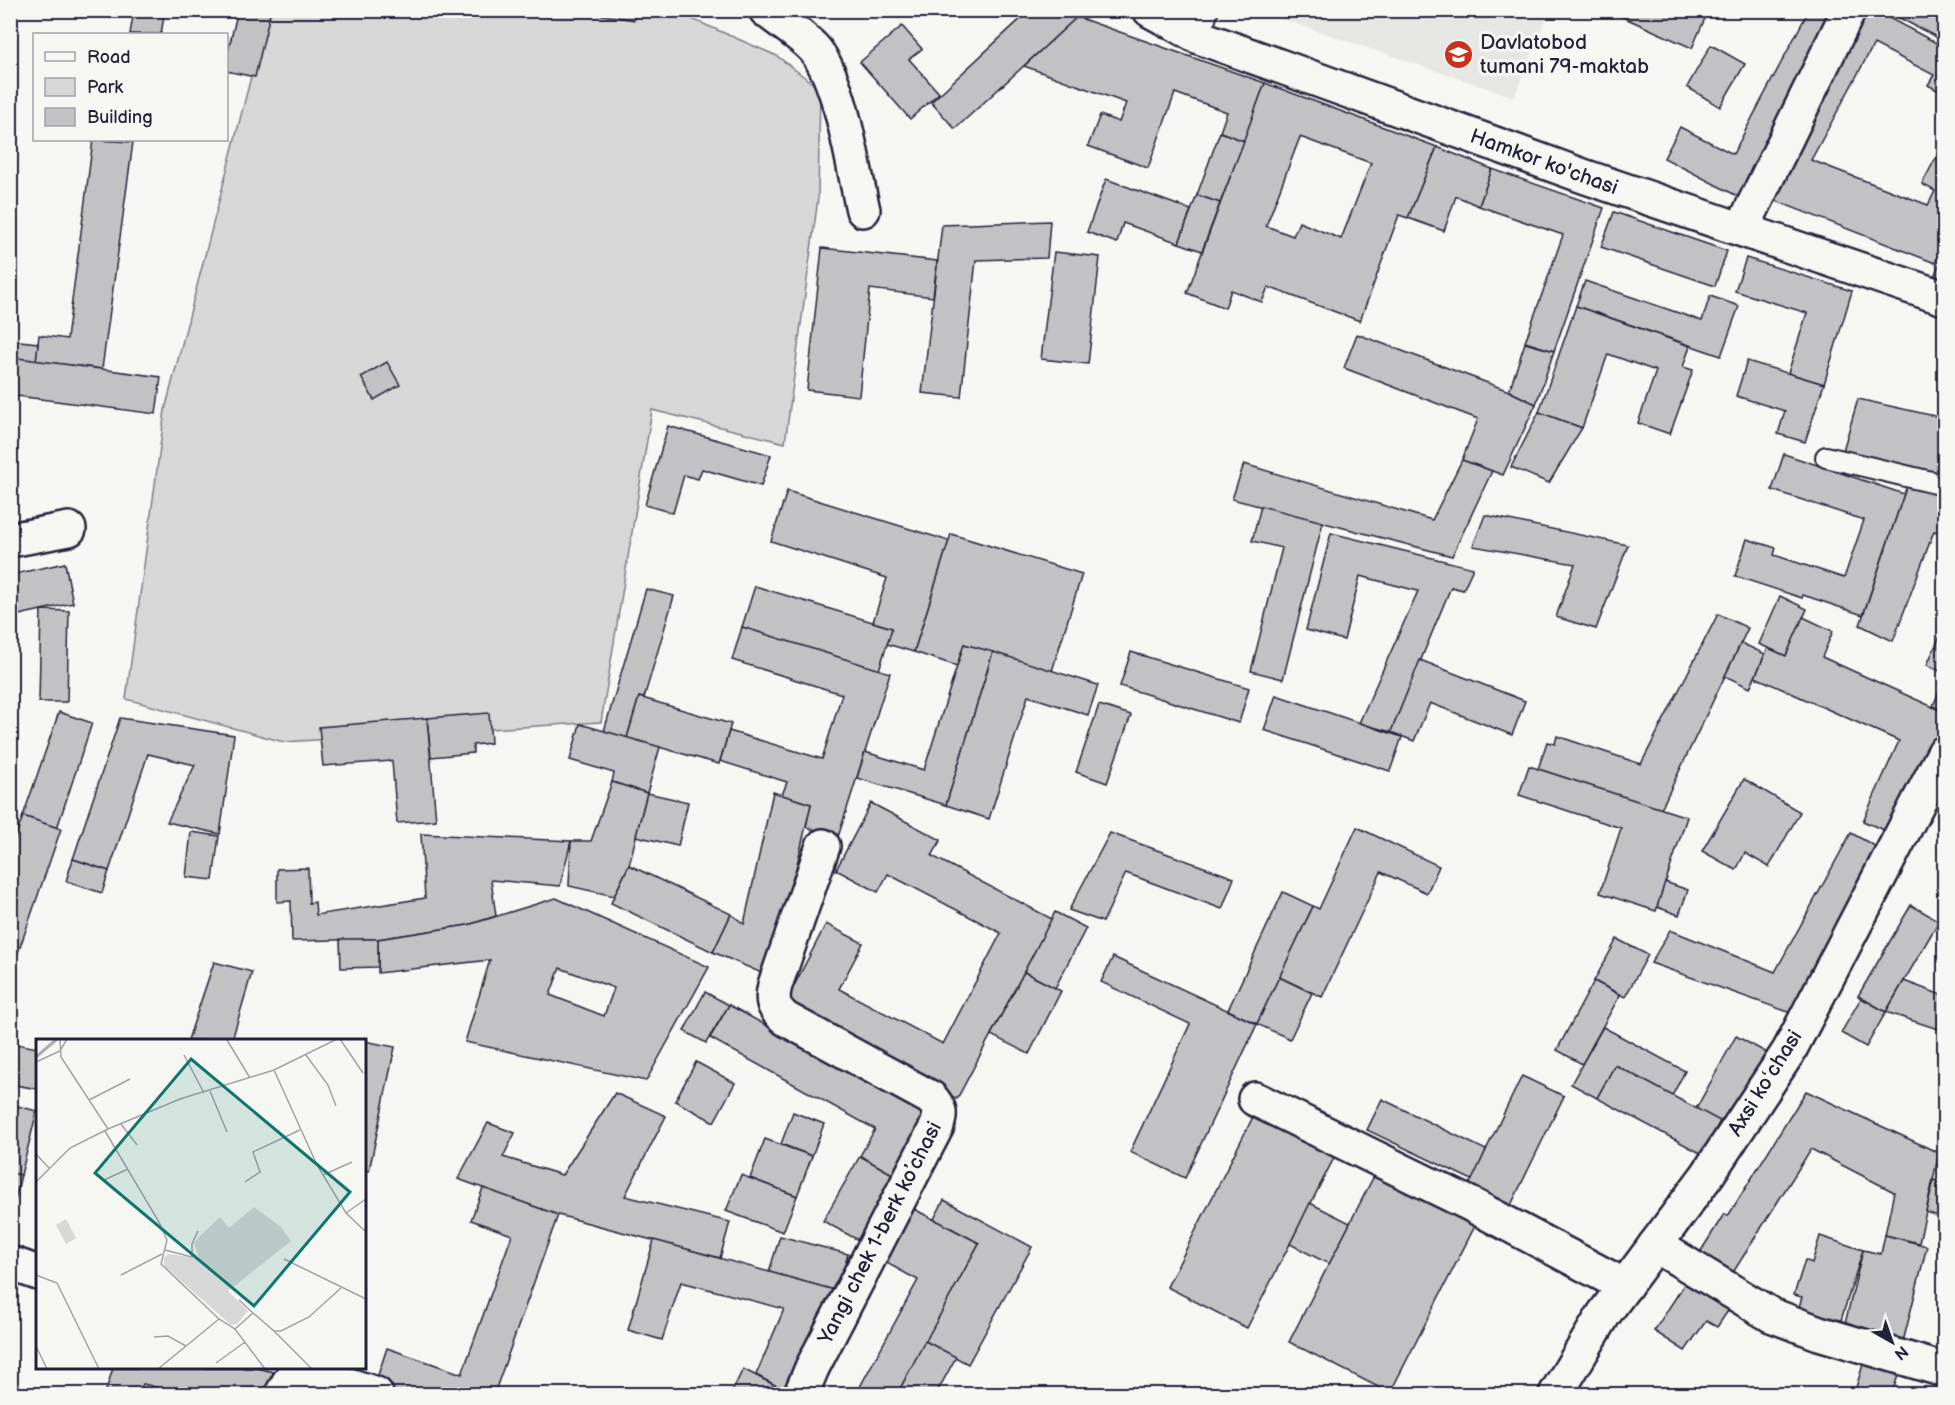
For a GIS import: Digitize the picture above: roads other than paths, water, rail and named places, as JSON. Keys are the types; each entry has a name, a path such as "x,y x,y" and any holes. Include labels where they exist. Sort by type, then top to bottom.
{"street":[{"path":"766,10 815,50 827,70 838,104 863,210"},
{"name":"Hamkor ko'chasi","path":"1150,10 1204,24 1586,177 1944,298"},
{"path":"1742,229 1849,10"},
{"path":"10,540 69,529"},
{"name":"Axsi koʻchasi","path":"1556,1395 1604,1314 1708,1174 1789,1051 1942,761"},
{"name":"Yangi chek 1-berk koʼchasi","path":"801,1395 812,1368 937,1126 940,1113 938,1106 931,1098 786,1019 776,1010 772,999 775,985 823,846"},
{"path":"1255,1099 1470,1204 1625,1286"},
{"path":"1655,1245 1771,1315 1819,1333 1944,1370"},
{"path":"10,1263 36,1272"},
{"path":"282,1395 296,1369"},
{"path":"300,1369 376,1395"}],"lane":[{"path":"1826,457 1944,485"}],"place":[{"name":"Davlatobod tumani 79-maktab","path":"1459,54"}]}
